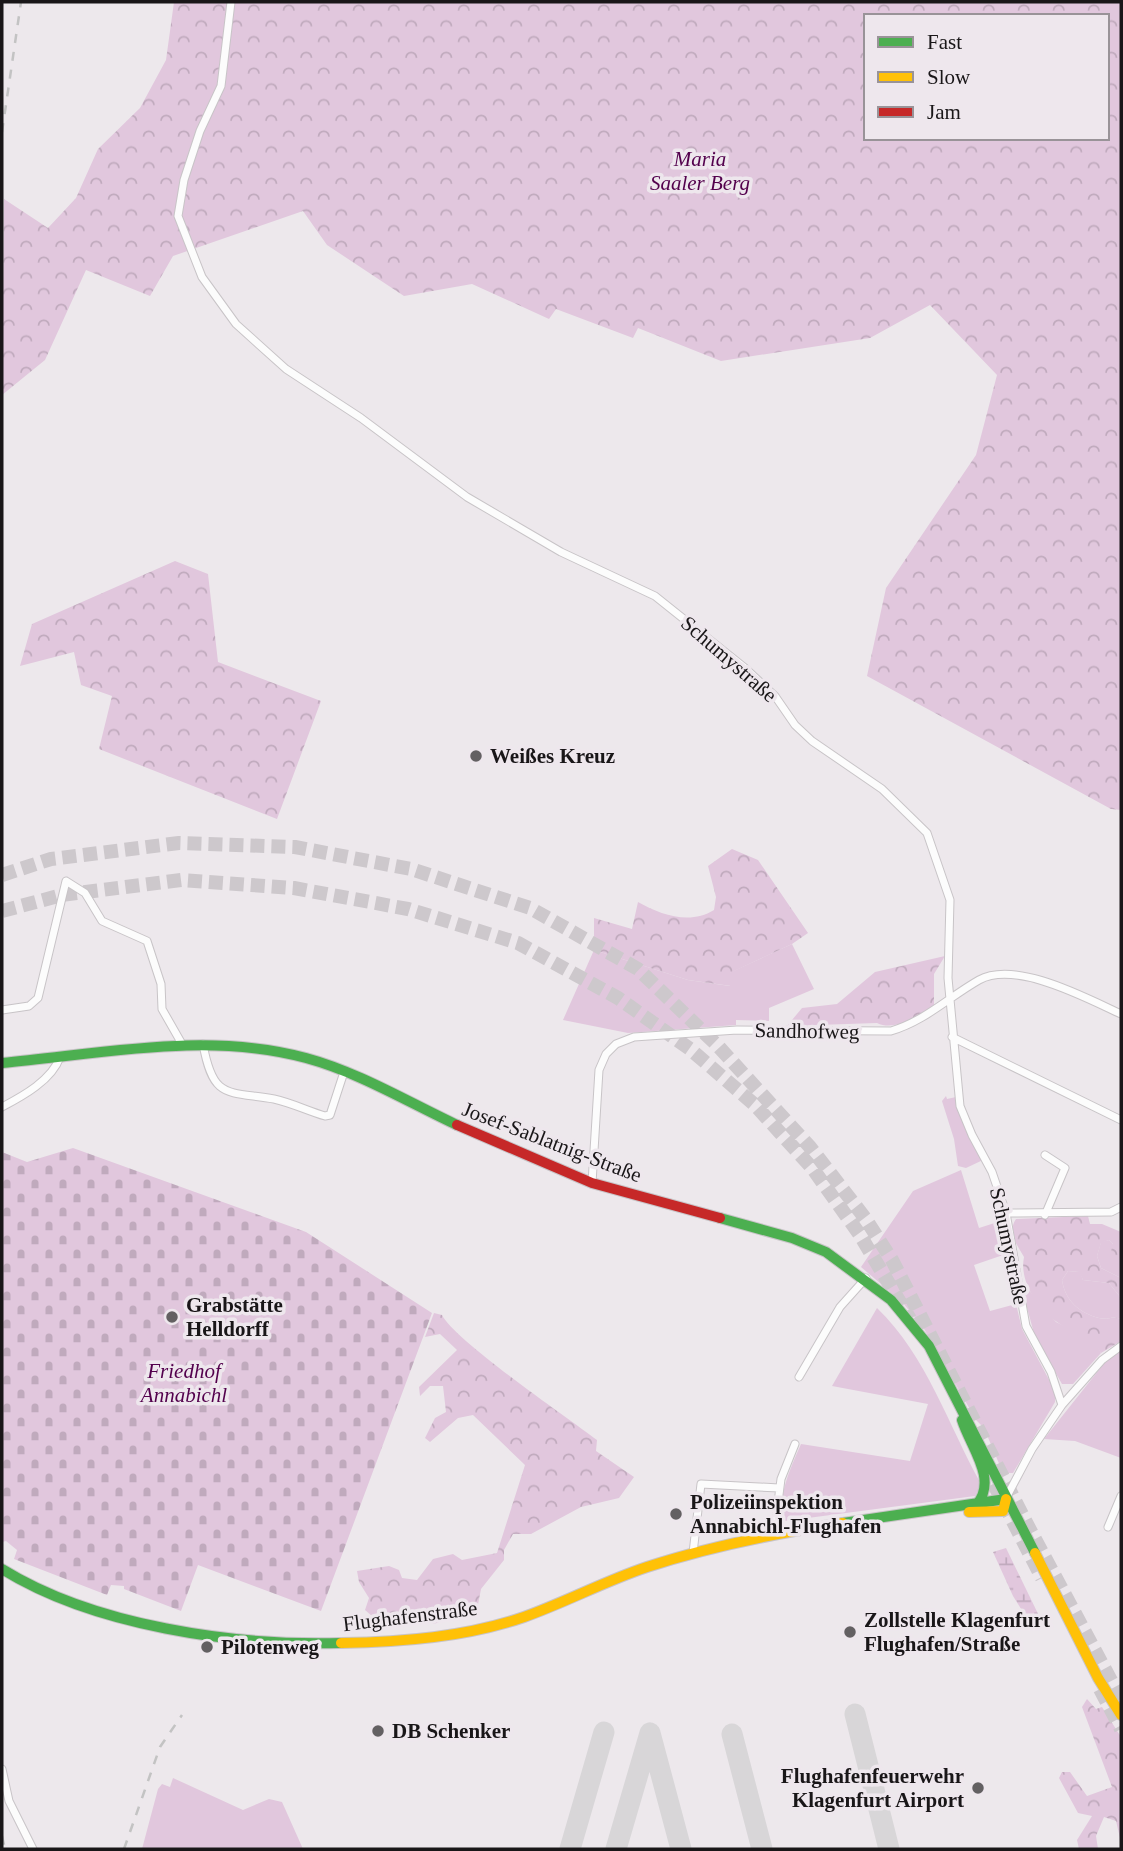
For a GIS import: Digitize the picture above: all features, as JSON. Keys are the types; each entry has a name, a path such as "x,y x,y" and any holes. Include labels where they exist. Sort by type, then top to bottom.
{"main road":[{"name":"Josef-Sablatnig-Straße","path":"2,1063 183,1044 273,1050 344,1072 509,1150 592,1183 792,1238 826,1252 866,1278 891,1300 929,1346 1098,1678 1121,1715"},
{"path":"960,1407 967,1440 987,1481 986,1494 975,1505"},
{"name":"Flughafenstraße","path":"2,1569 49,1597 103,1613 236,1639 334,1644 440,1636 491,1626 547,1609 619,1577 693,1553 774,1534 944,1512 1006,1499 1003,1511 944,1512"}],"street":[{"name":"Schumystraße","path":"231,2 221,86 200,131 184,180 178,215 202,277 236,324 286,369 362,418 439,478 561,552 655,596 745,668 775,696 795,725 812,741 882,789 921,825 932,845 950,900 949,1001 960,1106 971,1135 992,1172 1006,1213 1026,1325 1051,1373 1062,1405"},
{"path":"2,1010 29,1006 38,998 66,881 85,892 102,921 147,941 162,984 162,1009 183,1044"},
{"name":"Sandhofweg","path":"592,1183 598,1070 606,1054 616,1044 634,1037 737,1030 891,1031 914,1023 988,976 1009,973 1036,979 1121,1014"},
{"path":"952,1037 1121,1120"},
{"path":"203,1044 215,1080 225,1092 273,1099 330,1115 344,1072"},
{"path":"2,1107 33,1089 57,1067 60,1057"},
{"path":"1045,1155 1065,1168 1045,1215"},
{"path":"1006,1213 1045,1215 1111,1212 1121,1207"},
{"path":"799,1377 840,1307 866,1278"},
{"path":"1006,1499 1032,1449 1062,1405 1102,1360 1121,1346"},
{"path":"774,1534 779,1488 795,1444"},
{"path":"693,1553 701,1484 779,1488"},
{"path":"1108,1527 1121,1496"},
{"path":"2,1769 9,1801 33,1849"}],"green space":[{"name":"Maria Saaler Berg","path":"174,2 1121,2 1121,810 1111,809 867,676 886,588 976,455 997,375 930,305 870,338 721,361 638,328 633,338 556,309 549,319 472,284 404,296 327,245 303,211 173,256 150,296 86,270 45,360 2,395 4,199 48,228 76,198 98,149 140,108 166,60"},
{"path":"175,561 208,574 218,662 321,701 277,819 99,749 112,696 81,685 74,652 20,666 32,624"},
{"path":"732,849 758,860 808,933 792,944 730,973 731,986 688,980 594,950 594,918 632,929 638,902 676,917 695,917 714,910 716,897 708,866"},
{"path":"792,944 814,989 769,1008 769,1021 736,1020 736,1025 628,1033 563,1020 594,950 688,980 730,986 729,973"},
{"path":"945,956 934,974 934,1005 907,1021 892,1025 877,1023 787,1026 802,1008 837,1004 875,972"},
{"path":"946,1096 947,1099 956,1097 969,1138 983,1160 966,1168 958,1166 954,1139 942,1101"},
{"name":"Friedhof Annabichl","path":"73,1148 306,1232 432,1313 321,1611 198,1565 181,1611 124,1589 124,1586 111,1585 107,1595 14,1559 17,1550 6,1541 2,1542 2,1152 27,1162"},
{"path":"961,1170 979,1228 1004,1220 1006,1254 974,1265 990,1311 1016,1304 1022,1329 1055,1391 1055,1402 1013,1473 1003,1473 984,1428 976,1420 923,1327 902,1302 861,1267 913,1191"},
{"path":"1088,1216 1090,1224 1102,1224 1121,1232 1121,1265 1110,1255 1113,1244 1109,1240 1101,1243 1097,1256 1101,1268 1121,1278 1121,1298 1109,1283 1083,1280 1079,1272 1068,1271 1062,1280 1066,1294 1074,1305 1085,1313 1105,1319 1121,1319 1121,1341 1101,1353 1092,1342 1063,1326 1036,1302 1024,1275 1024,1257 1012,1229 1016,1219"},
{"path":"1109,1240 1117,1252 1121,1278 1101,1268 1097,1256 1101,1242"},
{"path":"1068,1271 1080,1272 1083,1280 1109,1283 1121,1298 1121,1319 1099,1318 1074,1305 1066,1294 1062,1280"},
{"path":"1028,1289 1056,1322 1095,1341 1101,1353 1073,1384 1062,1384 1035,1337 1023,1293"},
{"path":"877,1308 910,1347 923,1369 981,1484 975,1496 785,1521 782,1513 783,1493 801,1444 910,1461 928,1404 832,1386"},
{"path":"434,1313 442,1315 451,1327 489,1360 597,1440 596,1451 634,1477 619,1498 581,1507 531,1534 513,1534 504,1550 504,1560 481,1589 476,1615 432,1624 420,1615 372,1616 365,1610 369,1598 359,1582 357,1571 389,1566 399,1570 402,1578 417,1580 433,1559 453,1554 462,1560 497,1553 525,1465 473,1415 458,1418 430,1442 425,1438 435,1418 446,1412 443,1386 430,1386 420,1396 419,1387 457,1350 440,1334 425,1337"},
{"path":"1121,1351 1121,1458 1075,1441 1044,1439 1106,1361"},
{"path":"1006,1548 1043,1624 1034,1630 1013,1596 993,1552"},
{"path":"1087,1699 1096,1709 1102,1707 1121,1737 1121,1842 1116,1821 1104,1817 1096,1836 1098,1849 1079,1849 1077,1840 1092,1816 1078,1813 1059,1778 1062,1772 1070,1772 1087,1796 1112,1787 1082,1707"},
{"path":"173,1778 243,1810 269,1799 282,1802 303,1849 142,1849 158,1789 162,1784 170,1787"}],"taxiway":[{"path":"855,1714 889,1849"},
{"path":"570,1849 604,1732"},
{"path":"650,1733 681,1849"},
{"path":"616,1849 650,1733"},
{"path":"732,1734 762,1849"}],"tunnel":[{"path":"2,875 51,859 179,843 295,847 411,869 530,908 638,969 718,1046 810,1147 865,1218 892,1260 1029,1528 1121,1699"},
{"path":"2,911 62,895 181,880 294,888 408,909 518,943 618,998 690,1049 755,1105 813,1169 860,1235 910,1319"},
{"path":"984,1465 1042,1578"},
{"path":"1100,1689 1121,1729"}],"railway":[{"path":"2,132 21,2"},
{"path":"124,1849 160,1747 182,1715"},
{"path":"2,1836 5,1849"}],"traffic: fast":[{"path":"2,1063 116,1050 192,1045 269,1050 306,1058 345,1071 457,1125"},
{"path":"720,1218 792,1238 826,1252 891,1300 929,1346 1035,1553"},
{"path":"962,1420 984,1473 983,1494 977,1504"},
{"path":"843,1523 1006,1499"},
{"path":"2,1569 39,1589 79,1605 166,1629 256,1641 341,1643"}],"traffic: slow":[{"path":"969,1512 1003,1511 1006,1499"},
{"path":"341,1643 410,1640 457,1634 502,1624 671,1559 744,1541 843,1523"},
{"path":"1035,1553 1098,1678 1121,1715"}],"traffic: jam":[{"path":"457,1125 592,1183 720,1218"}],"place":[{"name":"Weißes Kreuz","path":"476,756"},
{"name":"Grabstätte Helldorff","path":"172,1317"},
{"name":"Polizeiinspektion Annabichl-Flughafen","path":"676,1514"},
{"name":"Zollstelle Klagenfurt Flughafen/Straße","path":"850,1632"},
{"name":"Pilotenweg","path":"207,1647"},
{"name":"DB Schenker","path":"378,1731"},
{"name":"Flughafenfeuerwehr Klagenfurt Airport","path":"978,1788"}]}
